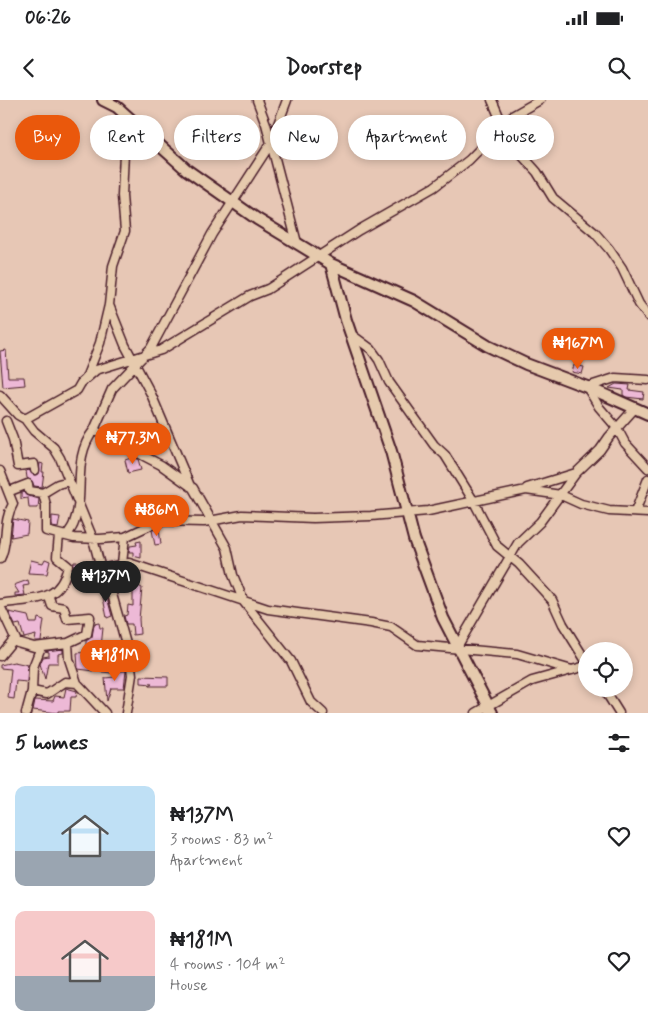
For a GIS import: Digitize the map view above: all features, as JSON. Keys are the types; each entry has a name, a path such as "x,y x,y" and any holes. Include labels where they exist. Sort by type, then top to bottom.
{"street":[{"path":"103,100 128,115"},
{"path":"257,100 270,139"},
{"path":"281,115 287,100"},
{"path":"492,100 498,115"},
{"path":"514,115 540,100"},
{"path":"35,470 34,464 18,466 12,439 3,422 22,417 77,390 96,370 133,361 151,348 190,274 270,145"},
{"path":"164,149 187,170 233,202 331,264 414,301 488,346 521,362 648,414"},
{"path":"144,354 160,350 250,296 268,289 359,230 452,175 476,152"},
{"path":"85,380 100,343 109,305 113,266 125,231 122,196 124,160"},
{"path":"275,160 297,243"},
{"path":"526,160 537,172 553,198 595,233 609,249 622,268 639,304 648,316"},
{"path":"331,264 352,335 391,451 414,540 457,648 489,709"},
{"path":"109,305 133,361 151,394 190,486 227,548 233,575 244,602 291,662 311,702 323,713"},
{"path":"352,335 371,349 379,360 389,382 434,445 445,455 474,501 497,546 552,600 563,624 578,648"},
{"path":"49,597 52,606 64,608 67,619 90,617 87,634 68,643 41,646 26,645 14,639 0,605 49,597 66,575 68,566 57,557 63,536 74,522 79,469 89,437 112,389 133,361"},
{"path":"586,387 615,378 648,380"},
{"path":"586,387 599,407 617,428 625,444 648,468"},
{"path":"0,395 34,431 54,448 93,539 101,569 108,580 130,658 132,675 126,713"},
{"path":"457,648 518,543 540,522 576,473 600,450 635,408"},
{"path":"94,430 161,465 190,486"},
{"path":"0,472 3,483 10,491 13,504 3,523 3,553 0,559"},
{"path":"42,493 46,505 46,531 63,536 93,539 125,537 159,522 212,521 242,515 313,518 428,511 513,492 576,473"},
{"path":"635,512 648,479"},
{"path":"10,491 28,484 29,491 42,493 58,484 69,481"},
{"path":"513,492 540,491 560,495 594,507 648,513"},
{"path":"122,563 125,537"},
{"path":"101,569 129,563 268,609 391,627 417,644 518,654 572,670"},
{"path":"1,651 14,639"},
{"path":"68,643 68,659 77,683 105,713"},
{"path":"26,713 32,691 33,666 41,646"},
{"path":"476,713 489,709 532,681 578,668"},
{"path":"32,691 47,694 65,682 77,683"},
{"path":"609,697 619,713"}],"building":[{"path":"6,350 8,377 24,377 25,385 3,387 0,351"},
{"path":"574,365 584,367 582,374 572,372"},
{"path":"616,384 630,385 629,390 644,392 643,399 626,397 623,395 623,390 609,388"},
{"path":"134,457 138,459 141,470 128,473 125,460"},
{"path":"40,463 43,464 42,472 44,472 42,487 34,486 32,481 27,478 26,471 29,470 34,475 39,474"},
{"path":"23,492 28,496 39,499 38,508 29,508 28,498 21,499 21,493"},
{"path":"52,516 60,517 58,528 52,527"},
{"path":"13,519 28,522 27,534 11,537"},
{"path":"159,529 161,544 155,545 152,530"},
{"path":"141,541 141,558 133,556 133,552 129,552 130,546 137,545 136,542"},
{"path":"45,559 50,561 47,574 28,573 31,560 43,563"},
{"path":"74,562 85,562 84,564 87,565 89,573 85,582 70,578"},
{"path":"28,580 29,585 23,586 25,595 15,596 15,593 19,593 14,585"},
{"path":"137,585 142,588 139,619 140,634 133,635 132,624 126,624 124,616 127,615 128,605 133,606 133,588"},
{"path":"104,586 112,616 107,618 101,587"},
{"path":"9,612 28,616 30,623 37,623 38,618 44,620 41,641 35,641 36,635 24,638 20,624 15,625"},
{"path":"99,623 100,628 103,628 101,647 86,647 86,641 92,637 94,624"},
{"path":"63,649 63,653 58,654 58,663 48,663 45,679 40,664 43,657 49,656 49,652 45,651"},
{"path":"89,652 88,663 102,652 109,652 109,661 112,661 111,673 78,669 77,653"},
{"path":"14,662 28,665 27,682 16,681 14,699 8,698 11,669 0,668 0,665"},
{"path":"116,671 126,671 124,688 111,688 107,701 105,678 115,677"},
{"path":"141,676 168,677 168,686 149,686 152,684 141,683"},
{"path":"66,688 77,691 76,697 71,697 70,711 58,711 58,713 33,710 35,700 53,701 55,696 64,697"}]}
